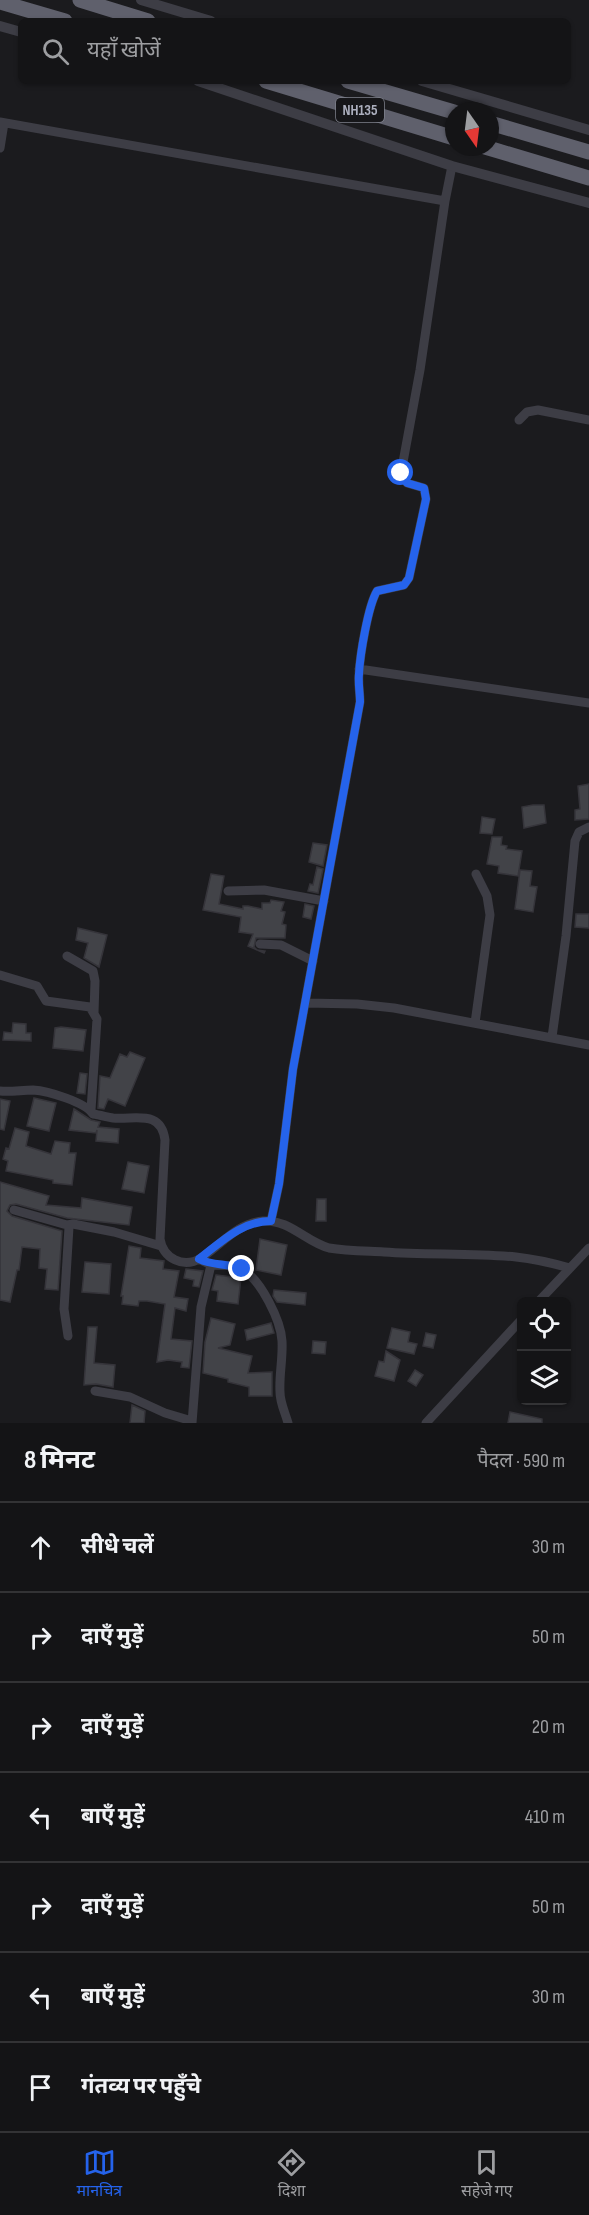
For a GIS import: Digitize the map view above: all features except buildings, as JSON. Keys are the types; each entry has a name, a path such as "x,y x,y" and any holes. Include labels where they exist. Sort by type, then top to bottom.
{"highway":[{"path":"80,0 138,18"},
{"path":"0,2 55,18"},
{"name":"NH135","path":"276,84 445,135"},
{"name":"NH135","path":"358,84 445,109"},
{"path":"499,126 589,152"},
{"path":"499,151 589,178"}],"street":[{"path":"141,0 201,18"},
{"path":"0,26 18,31"},
{"path":"207,84 452,166 589,203"},
{"path":"432,84 589,130"},
{"path":"0,148 2,123 445,201"},
{"path":"271,1221 279,1184 293,1069 360,702 359,669 375,593 381,588 404,585 409,578 426,499 424,488 407,483 401,473 420,370 452,166"},
{"path":"519,420 527,412 538,410 589,420"},
{"path":"359,669 589,703"},
{"path":"552,1038 566,936 575,841 579,832 589,827"},
{"path":"475,1023 490,915 487,896 476,874"},
{"path":"228,891 264,890 324,901"},
{"path":"260,944 281,945 313,961"},
{"path":"67,956 93,970 95,975 94,1013"},
{"path":"0,975 37,986 46,1001 86,1006 94,1013 97,1019 91,1110"},
{"path":"306,1003 357,1004 394,1008 589,1045"},
{"path":"0,1091 44,1092 69,1099 91,1110 93,1114 114,1118 143,1117 153,1120 162,1128 165,1140 161,1186 161,1246 176,1261 182,1263 199,1259 240,1229 261,1221 271,1221 287,1226 313,1242 332,1248 516,1257 570,1268"},
{"path":"14,1210 67,1225 73,1224 114,1232 161,1246"},
{"path":"67,1225 69,1227 64,1309 68,1336"},
{"path":"543,1297 589,1248"},
{"path":"199,1259 211,1265 231,1265 250,1274 263,1293 282,1338 280,1390 282,1407 288,1423"},
{"path":"95,1391 130,1396 165,1413 192,1422 202,1301 211,1265"},
{"path":"426,1423 517,1324"}],"route":[{"path":"242,1269 231,1265 211,1265 199,1259 240,1229 261,1221 271,1221 279,1184 293,1069 360,702 358,675 366,633 377,591 381,588 404,585 409,578 426,499 424,488 407,483 401,473"}]}
